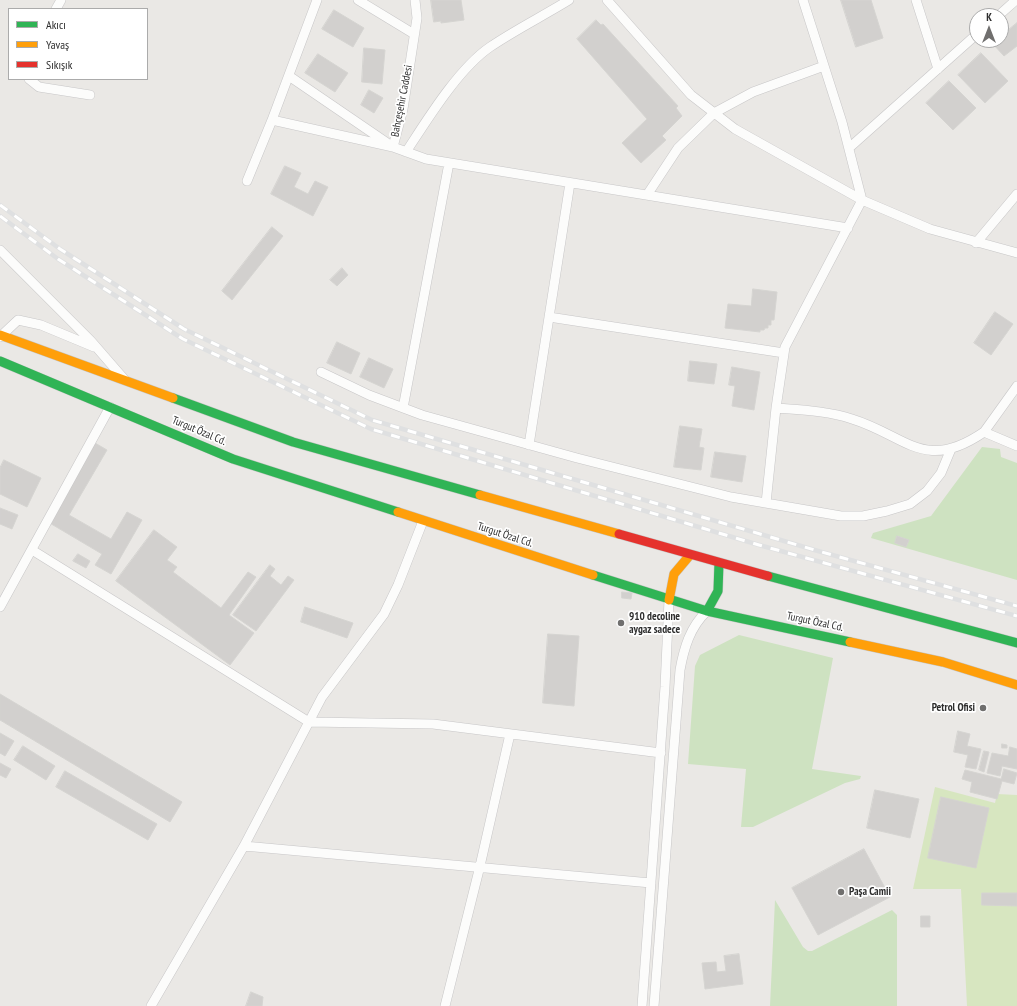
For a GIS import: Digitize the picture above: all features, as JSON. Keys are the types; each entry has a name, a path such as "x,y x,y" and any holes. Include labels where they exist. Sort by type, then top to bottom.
{"main road":[{"name":"Turgut Özal Cd.","path":"0,336 293,442 720,563 1017,643"},
{"name":"Turgut Özal Cd.","path":"0,361 233,459 669,600 707,611 943,662 1017,685"},
{"path":"669,600 670,580 676,570 690,554"},
{"path":"707,611 718,591 720,563"}],"street":[{"path":"247,181 272,120 317,0"},
{"path":"358,0 414,34"},
{"name":"Bahçeşehir Caddesi","path":"288,76 393,148 403,108 417,18 415,0"},
{"path":"406,152 438,104 470,67 489,48 569,0"},
{"path":"607,0 691,96 735,129 862,200 930,229 976,243 1017,253"},
{"path":"766,503 776,408 785,347 862,200 849,148 802,0"},
{"path":"916,0 938,69"},
{"path":"1007,8 1016,0"},
{"path":"849,148 969,41"},
{"path":"647,195 678,148 714,113 753,92 824,66"},
{"path":"31,80 40,87 90,95"},
{"path":"272,120 393,148 426,159 848,228"},
{"path":"403,408 449,163"},
{"path":"529,445 570,183"},
{"path":"976,243 1017,194"},
{"path":"0,250 98,348 126,381"},
{"path":"549,317 784,353"},
{"path":"0,336 18,320 41,325 98,348"},
{"path":"321,372 422,415 529,445 731,497 841,516 863,516 910,504 927,491 941,473 952,449"},
{"path":"776,408 816,412 852,419 927,451 952,449 967,444 984,432 1017,386"},
{"path":"0,607 110,407"},
{"path":"984,432 1017,446"},
{"path":"151,1006 244,846 322,698 384,614 398,585 423,521"},
{"path":"32,550 310,722 433,724 660,753"},
{"path":"642,1006 669,600"},
{"path":"654,1006 680,670 683,654 690,634 697,621 707,611"},
{"path":"445,1006 480,866 510,734"},
{"path":"244,846 480,866 651,883"}],"green space":[{"path":"982,447 1000,449 1001,457 1017,463 1017,580 871,538 873,533 931,516"},
{"path":"739,635 833,658 812,769 861,776 860,779 845,783 753,827 741,827 746,769 688,764 695,666 700,655"},
{"path":"935,787 995,803 997,794 1017,795 1017,1006 967,1006 961,889 913,889"},
{"path":"775,900 803,947 808,951 812,951 892,910 897,915 897,1006 770,1006"}],"building":[{"path":"431,0 461,0 464,20 441,23 441,21 434,22"},
{"path":"841,0 871,0 883,38 856,47"},
{"path":"334,10 364,28 353,47 322,29"},
{"path":"596,20 601,25 603,24 678,106 676,108 682,116 662,136 666,140 641,163 622,143 647,119 577,39"},
{"path":"1017,23 1017,46 1004,56 997,48 1009,48 1009,30"},
{"path":"364,48 385,50 382,84 362,82"},
{"path":"981,53 1008,81 985,103 958,75"},
{"path":"318,54 348,73 335,92 305,73"},
{"path":"949,81 976,108 953,130 926,103"},
{"path":"369,90 383,98 374,113 361,105"},
{"path":"285,166 301,173 294,187 308,194 315,181 328,187 313,216 271,194"},
{"path":"272,227 283,236 232,300 222,291"},
{"path":"342,268 348,275 337,286 330,280"},
{"path":"753,289 777,292 774,320 771,320 771,325 768,325 768,328 765,328 764,330 760,330 760,332 725,328 728,304 751,306"},
{"path":"995,312 1013,324 991,355 974,343"},
{"path":"337,342 360,353 351,374 327,363"},
{"path":"369,358 393,369 384,388 360,377"},
{"path":"690,361 717,364 714,384 688,381"},
{"path":"732,367 760,372 754,410 732,406 735,386 729,385"},
{"path":"680,426 702,429 699,447 704,448 701,470 674,467"},
{"path":"95,443 107,450 69,515 111,539 127,512 142,520 111,574 95,565 102,554 48,522"},
{"path":"715,452 746,456 742,482 711,477"},
{"path":"4,460 41,478 27,507 0,494 0,468"},
{"path":"0,508 18,515 12,529 0,524"},
{"path":"154,530 177,547 167,560 177,567 173,572 221,608 248,572 256,577 229,615 254,633 230,665 116,581"},
{"path":"897,536 909,540 906,547 895,543"},
{"path":"78,554 90,561 86,568 73,561"},
{"path":"270,565 275,569 270,576 281,585 288,576 294,580 256,631 233,615"},
{"path":"622,592 632,593 631,599 622,598"},
{"path":"305,607 353,623 347,638 301,622"},
{"path":"548,634 579,636 574,706 543,703"},
{"path":"0,694 182,802 170,822 0,720"},
{"path":"958,731 970,734 967,746 981,749 976,769 965,767 968,755 954,752"},
{"path":"0,733 14,741 5,756 0,753"},
{"path":"1002,744 1007,745 1007,748 1002,748"},
{"path":"23,746 55,766 46,780 14,760"},
{"path":"1010,747 1017,749 1017,769 1002,766 1000,776 987,773 992,753 1008,756"},
{"path":"984,751 989,752 984,772 979,770"},
{"path":"0,763 11,769 6,778 0,775"},
{"path":"1004,769 1017,773 1014,784 1002,781 997,799 970,792 972,782 962,779 965,770 1001,779"},
{"path":"65,771 157,824 148,840 56,787"},
{"path":"875,790 919,799 910,838 867,828"},
{"path":"941,797 989,808 976,868 928,858"},
{"name":"Paşa Camii","path":"864,849 890,897 818,935 792,888"},
{"path":"982,893 1017,893 1017,906 982,905"},
{"path":"921,916 930,916 930,927 921,927"},
{"path":"739,954 743,984 705,989 702,963 716,962 717,972 726,971 724,956"},
{"path":"251,992 263,997 262,1006 246,1006"}],"railway":[{"path":"0,205 60,249 184,329 372,420 818,551 1017,606"},
{"path":"0,216 58,259 183,339 371,429 759,545 1017,616"}],"traffic: fast":[{"path":"0,361 233,459 398,512"},
{"path":"173,398 293,442 480,495"},
{"path":"707,611 718,591 719,563"},
{"path":"593,575 707,611 850,642"},
{"path":"768,576 1017,643"}],"traffic: slow":[{"path":"0,335 173,398"},
{"path":"480,495 619,534"},
{"path":"398,512 593,575"},
{"path":"669,600 674,574 690,555"},
{"path":"850,642 943,662 1017,685"}],"traffic: jam":[{"path":"619,534 768,576"}],"place":[{"name":"910 decoline aygaz sadece","path":"621,623"},
{"name":"Petrol Ofisi","path":"983,708"},
{"name":"Paşa Camii","path":"841,892"}]}
